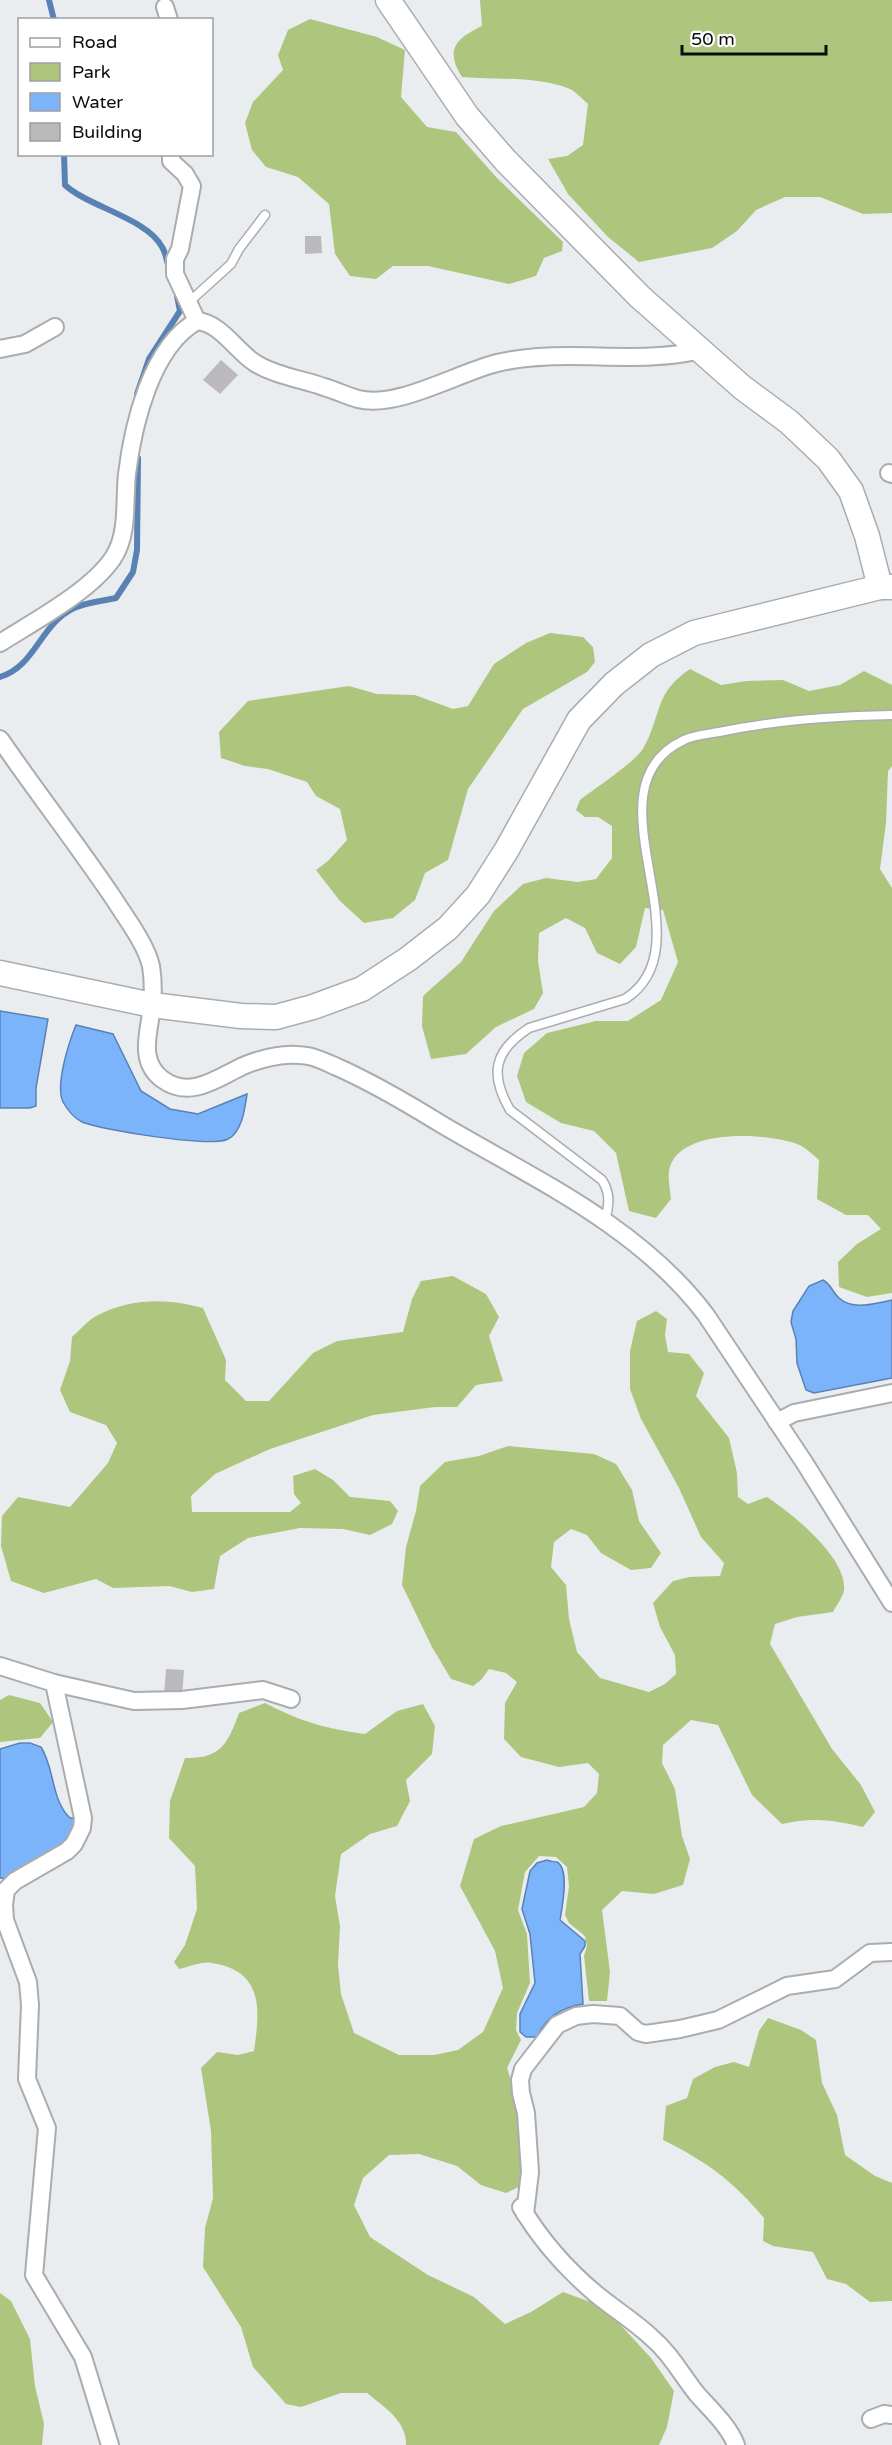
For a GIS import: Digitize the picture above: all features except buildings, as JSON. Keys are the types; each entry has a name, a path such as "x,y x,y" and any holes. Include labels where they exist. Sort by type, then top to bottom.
{"main road":[{"path":"0,973 152,1005 241,1016 276,1017 313,1007 362,989 408,959 448,928 478,895 506,851 579,720 614,684 651,655 694,633 886,587 851,491 828,459 789,422 743,388 633,289 498,151 467,116 388,0"}],"street":[{"path":"171,156 171,161 185,174 192,186 180,249 175,259 175,274 197,321"},
{"path":"0,643 87,584 104,570 113,558 122,537 131,451 149,385 158,364 171,345 185,329 197,321 209,323 256,363 357,399 376,402 414,392 495,364 527,357 644,358 701,351"},
{"path":"0,349 25,344 55,327"},
{"path":"0,739 74,839 135,931 150,965 152,1005 145,1047 151,1066 162,1079 177,1086 194,1088 213,1082 245,1065 284,1053 311,1056 369,1081 561,1192 605,1221 645,1251 691,1296 719,1332 892,1603"},
{"path":"777,1422 794,1413 892,1394"},
{"path":"0,1666 54,1683 134,1701 182,1700 263,1690 291,1699"},
{"path":"54,1683 81,1806 82,1828 74,1844 67,1851 15,1881 6,1890 5,1920 28,1982 30,2005 27,2079 47,2128 34,2276 83,2357 110,2445"},
{"path":"736,2445 731,2434 665,2351 564,2265 540,2239 523,2210 530,2172 526,2113 520,2080 523,2069 557,2025 576,2016 593,2014 620,2016 638,2032 646,2034 690,2027 718,2020 787,1986 835,1979 870,1953 892,1952"},
{"path":"871,2419 892,2415"}],"lane":[{"path":"189,302 231,264 239,249 265,215"},
{"path":"605,1221 609,1202 608,1189 602,1180 510,1110 496,1081 498,1065 516,1037 529,1028 625,999 638,991 653,966 656,945 655,921 642,806 645,783 652,769 667,750 685,739 755,724 892,715"}],"green space":[{"path":"480,0 892,0 892,213 863,214 820,197 785,197 756,210 737,231 712,248 639,262 608,237 568,194 548,159 567,156 583,145 588,104 570,89 544,82 462,77 454,59 454,52 459,41 482,26"},
{"path":"310,19 377,37 405,50 401,97 427,127 456,132 497,178 563,242 562,251 544,258 536,276 509,284 428,266 393,266 376,279 350,276 335,254 329,204 298,177 266,167 252,150 245,123 253,102 283,70 278,55 288,30"},
{"path":"550,633 583,637 593,647 595,662 587,672 523,709 468,789 448,860 425,873 415,900 393,918 364,923 340,901 316,870 328,861 347,840 340,809 316,796 307,782 268,769 245,766 221,758 219,732 248,701 349,686 377,694 415,695 453,709 468,706 494,664 526,643"},
{"path":"690,669 721,685 746,681 783,680 809,691 840,685 864,671 892,685 892,766 888,771 886,823 880,869 892,888 892,1293 867,1297 839,1287 838,1262 857,1244 881,1229 868,1215 846,1215 817,1199 819,1160 800,1145 765,1137 745,1136 705,1140 688,1147 676,1157 669,1171 671,1199 656,1218 629,1211 616,1153 594,1131 561,1123 526,1102 517,1076 524,1053 547,1033 596,1021 628,1021 661,1000 678,962 663,910 645,908 636,947 620,964 597,953 585,928 566,918 539,933 538,961 543,993 534,1009 496,1027 466,1054 431,1059 422,1026 423,996 461,962 494,911 523,884 546,878 578,882 596,879 612,858 612,826 598,817 585,817 576,810 580,800 640,753 650,735 664,696 678,678"},
{"path":"453,1276 486,1294 499,1317 489,1336 503,1381 476,1385 457,1407 435,1407 373,1415 270,1449 215,1474 191,1496 192,1512 290,1512 301,1503 294,1494 293,1476 315,1469 333,1480 350,1497 390,1501 398,1511 392,1524 370,1535 343,1529 300,1528 248,1538 220,1556 214,1589 192,1592 169,1586 113,1588 96,1579 44,1593 11,1581 1,1546 2,1516 18,1497 70,1507 108,1463 117,1443 106,1425 70,1412 60,1390 70,1361 72,1337 94,1317 123,1305 150,1301 176,1302 203,1308 226,1360 225,1380 246,1401 269,1401 313,1353 337,1341 403,1332 412,1299 421,1281"},
{"path":"656,1311 667,1319 665,1335 668,1352 689,1354 704,1373 696,1396 729,1438 737,1473 738,1497 748,1504 767,1497 777,1504 816,1537 837,1564 843,1577 844,1590 833,1612 797,1617 775,1624 770,1644 832,1749 861,1785 875,1812 863,1827 823,1820 782,1824 752,1795 718,1725 691,1720 663,1745 662,1763 675,1789 682,1836 690,1859 683,1885 654,1894 622,1891 602,1910 610,1972 607,2001 589,2001 584,1956 587,1946 585,1936 569,1923 565,1915 569,1886 567,1867 556,1857 539,1856 525,1872 518,1910 527,1934 530,1983 517,2013 516,2030 521,2040 507,2068 519,2106 523,2185 506,2193 481,2185 457,2166 419,2154 389,2155 363,2178 354,2205 370,2237 428,2275 474,2297 505,2324 531,2312 563,2292 604,2307 651,2358 674,2391 667,2427 659,2445 406,2445 399,2422 367,2393 341,2393 301,2407 286,2404 253,2367 241,2327 203,2267 205,2228 213,2198 211,2131 201,2068 217,2052 238,2055 254,2051 257,2007 250,1984 241,1974 229,1967 200,1963 179,1969 174,1962 185,1945 197,1909 195,1866 169,1838 170,1801 185,1758 207,1756 215,1752 227,1741 239,1713 265,1703 313,1723 365,1734 397,1711 423,1704 435,1726 432,1754 406,1780 410,1801 397,1826 370,1834 341,1854 335,1896 340,1926 338,1965 341,1994 354,2033 399,2055 434,2055 458,2050 483,2032 503,1988 495,1951 460,1886 474,1839 501,1826 584,1807 597,1793 599,1774 588,1763 559,1767 521,1757 504,1739 505,1703 517,1682 506,1673 489,1669 473,1686 451,1679 432,1647 402,1585 406,1547 420,1486 445,1462 479,1456 508,1446 594,1454 616,1464 632,1490 639,1521 661,1553 651,1568 631,1570 601,1553 587,1535 571,1529 554,1542 551,1567 566,1585 569,1619 577,1652 600,1678 649,1692 665,1684 676,1674 675,1655 660,1627 653,1603 673,1581 689,1577 720,1576 724,1563 701,1537 679,1488 641,1419 630,1389 630,1351 637,1321"},
{"path":"9,1695 40,1703 53,1722 40,1738 0,1742 0,1700"},
{"path":"768,2018 801,2030 816,2040 822,2083 837,2115 845,2155 875,2176 892,2183 892,2301 870,2302 846,2284 827,2279 813,2252 773,2246 763,2241 764,2218 741,2193 706,2164 663,2140 666,2106 687,2098 693,2079 715,2067 734,2062 749,2067 759,2031"},
{"path":"0,2293 11,2301 30,2339 35,2386 44,2424 42,2445 0,2445"}],"water":[{"path":"0,1011 48,1019 36,1088 36,1106 0,1108"},
{"path":"76,1025 113,1034 141,1091 170,1109 198,1114 247,1094 237,1131 228,1139 218,1141 180,1140 82,1122 71,1113 61,1095 62,1075"},
{"path":"823,1280 839,1298 851,1304 865,1305 892,1300 892,1378 814,1393 806,1390 797,1363 796,1339 791,1322 793,1311 809,1286"},
{"path":"20,1743 30,1743 41,1747 49,1765 59,1802 70,1818 78,1818 69,1843 8,1879 0,1878 0,1749"},
{"path":"547,1860 557,1862 563,1872 564,1889 560,1920 585,1941 580,1954 583,2004 568,2008 550,2018 537,2037 526,2037 520,2032 520,2014 535,1983 530,1934 522,1909 530,1871 537,1863"}],"waterway":[{"path":"49,0 54,18"},
{"path":"64,156 65,185 87,200 144,228 162,247 169,269"},
{"path":"137,394 149,359 180,311 177,296"},
{"path":"0,677 12,672 22,664 53,624 63,615 79,606 116,598 133,572 137,550 138,458"}]}
